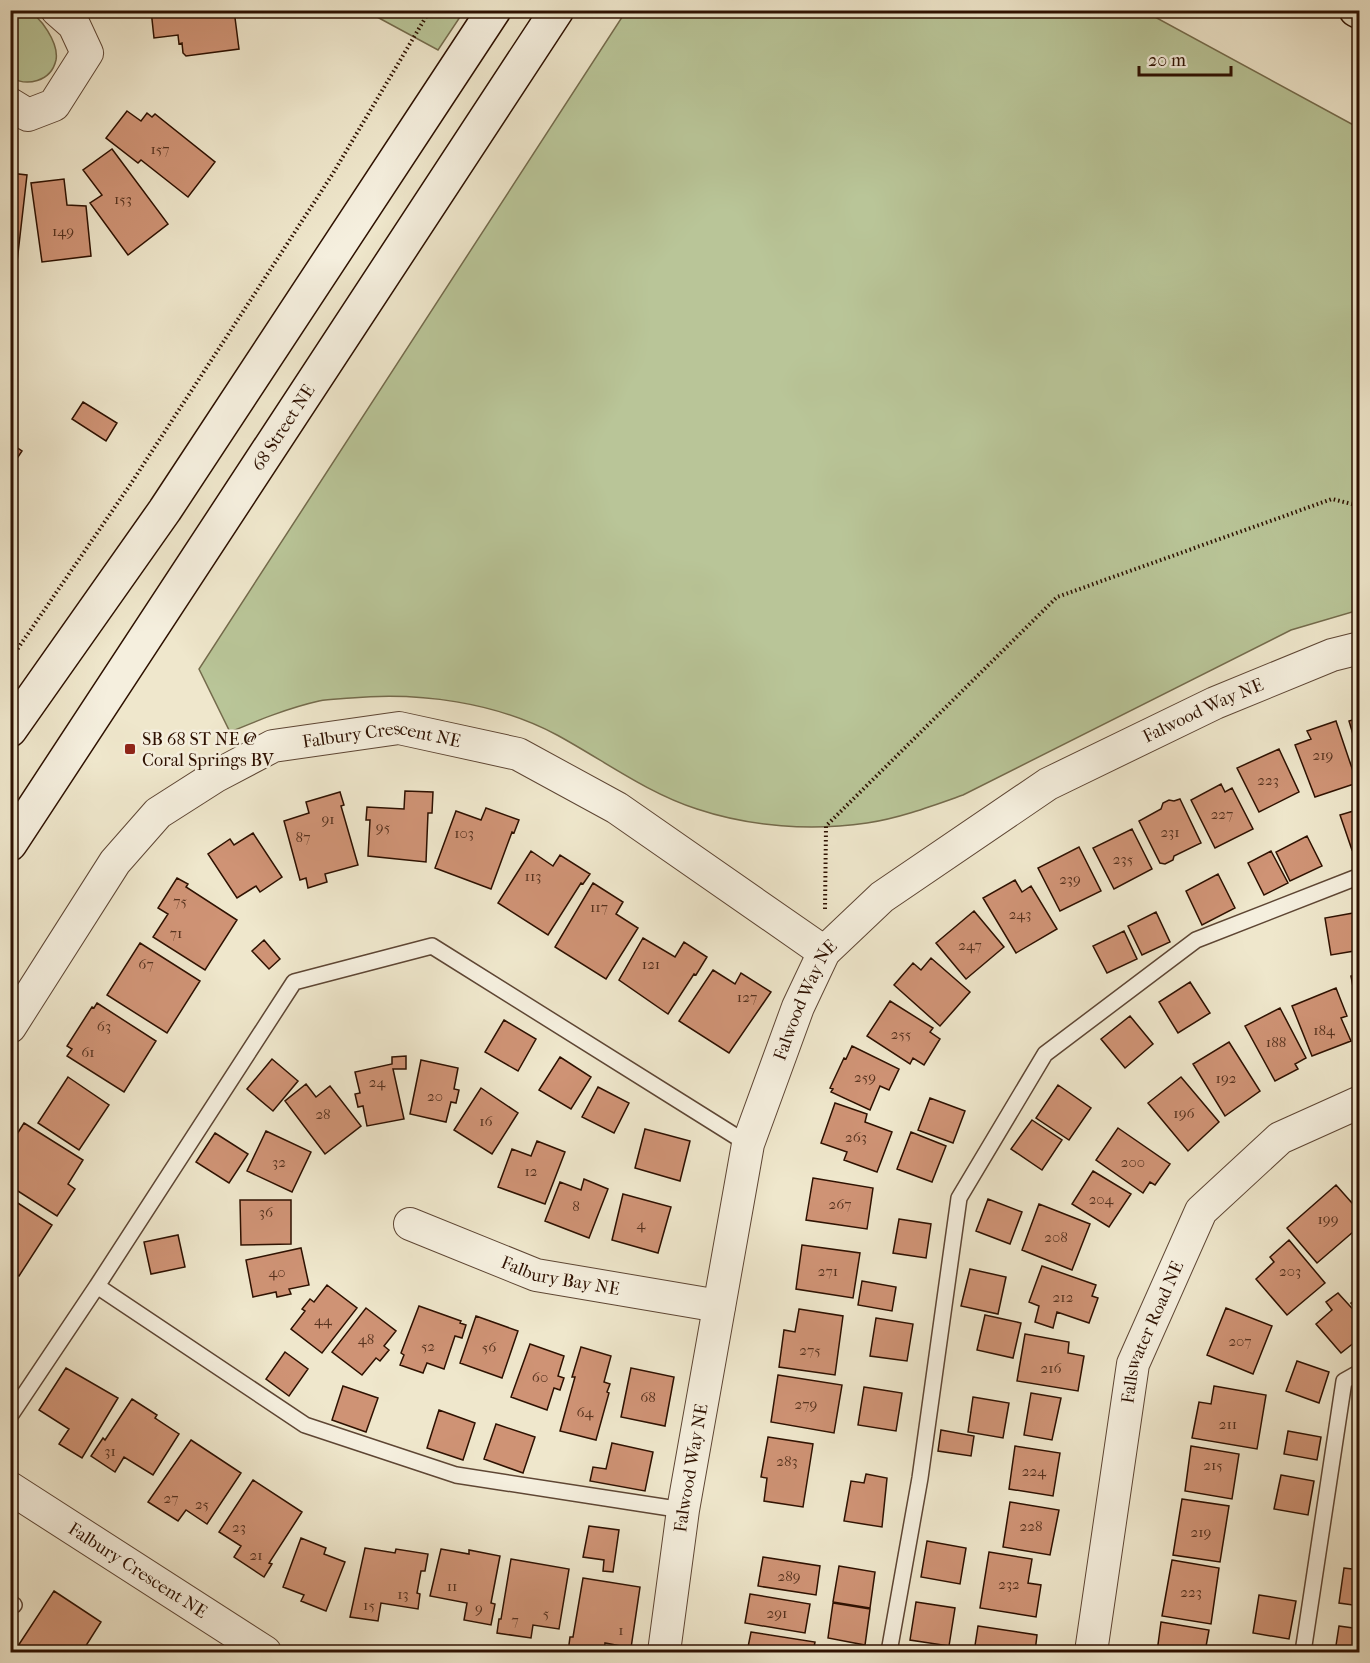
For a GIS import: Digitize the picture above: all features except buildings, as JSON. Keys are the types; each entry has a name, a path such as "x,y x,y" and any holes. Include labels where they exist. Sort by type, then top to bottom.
{"main road":[{"path":"14,722 165,510 494,10"},
{"name":"68 Street NE","path":"10,844 557,10"}],"street":[{"path":"10,104 28,115 54,105 87,53 74,25 57,10"},
{"name":"Falwood Way NE","path":"664,1653 683,1510 748,1144 798,1006 824,951 882,897 1048,784 1215,703 1332,655 1359,648"},
{"name":"Falbury Crescent NE","path":"10,1026 115,862 158,813 216,776 273,746 399,728 519,754 617,808 824,951"},
{"name":"Fallswater Road NE","path":"1091,1653 1133,1364 1201,1211 1280,1137 1359,1102"},
{"name":"Falbury Bay NE","path":"410,1224 536,1275 720,1306"},
{"name":"Falbury Crescent NE","path":"10,1488 265,1653"}],"lane":[{"path":"889,1653 920,1478 959,1198 1045,1054 1196,940 1359,876"},
{"path":"10,1416 294,982 432,946 748,1144"},
{"path":"96,1286 305,1425 456,1475 683,1510"},
{"path":"1303,1653 1344,1381 1359,1372"}],"path":[{"path":"10,660 130,485 326,185 430,10"},
{"path":"824,951 826,826 1057,597 1332,499 1359,506"}],"green space":[{"path":"23,10 31,13 43,24 52,38 56,60 44,78 24,82 11,77 10,11"},
{"path":"366,11 464,11 438,50"},
{"path":"626,11 1144,11 1359,128 1359,610 1291,630 963,795 892,818 867,823 824,827 781,826 738,820 697,809 660,794 557,735 533,724 483,707 430,698 377,697 323,700 285,711 230,732 199,669"}],"place":[{"name":"SB 68 ST NE @ Coral Springs BV","path":"130,749"}]}
